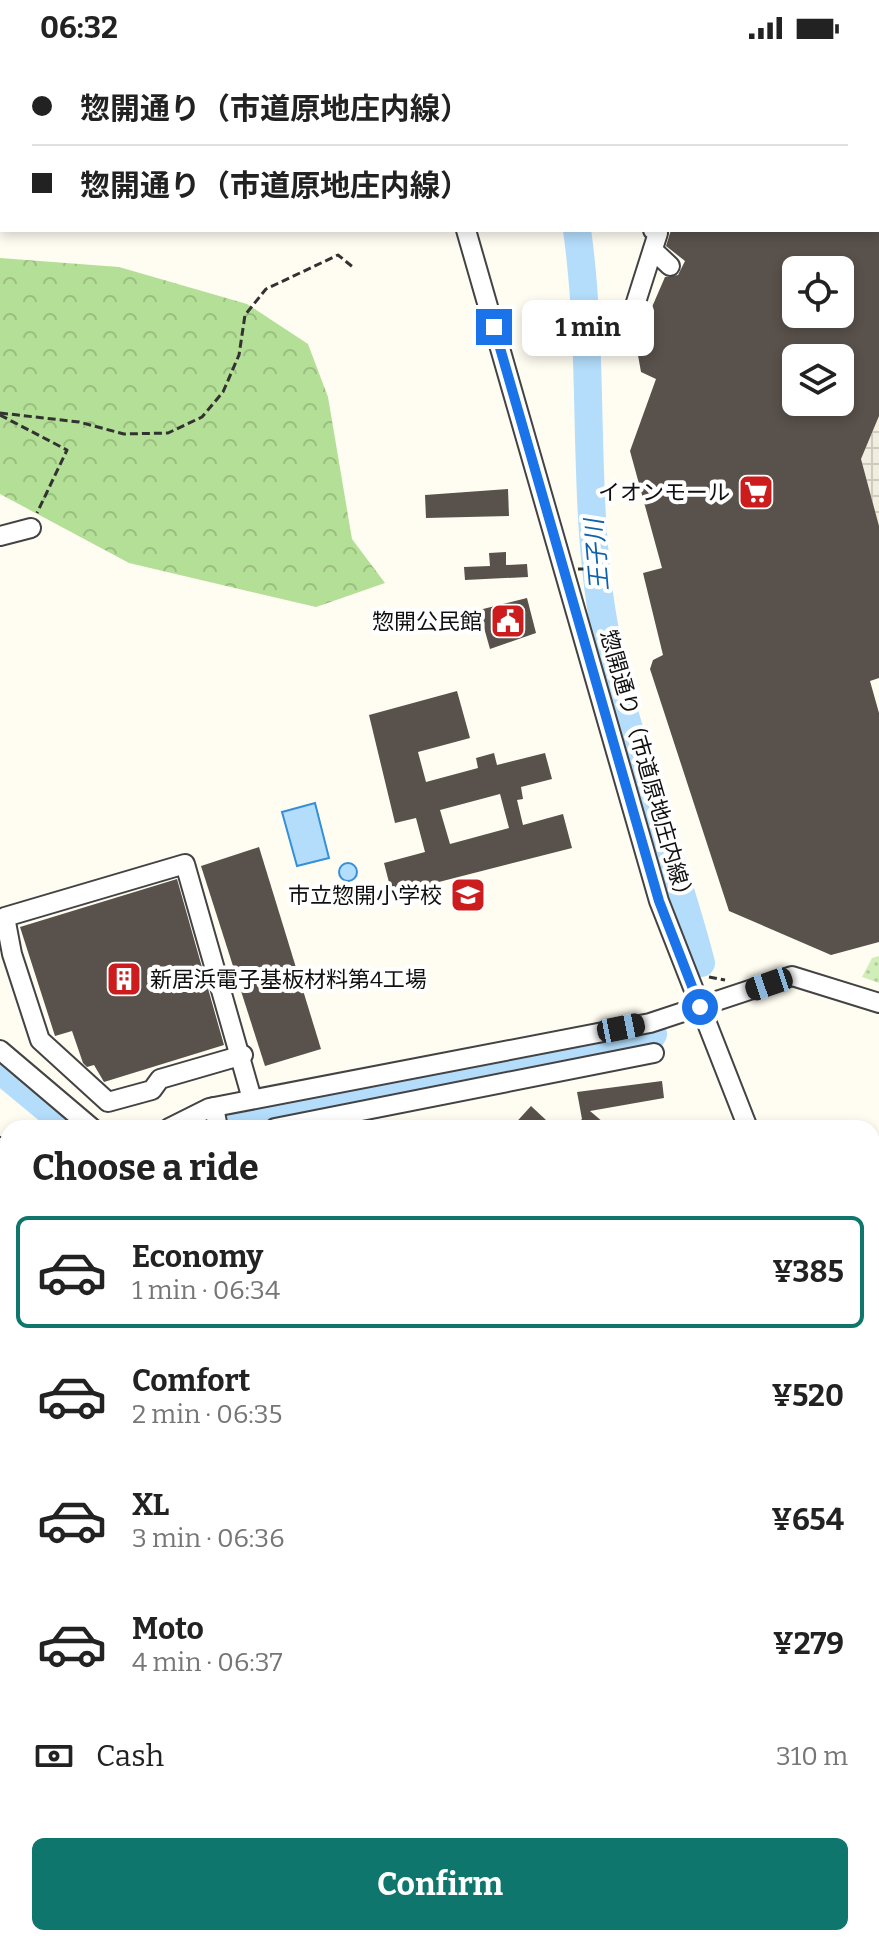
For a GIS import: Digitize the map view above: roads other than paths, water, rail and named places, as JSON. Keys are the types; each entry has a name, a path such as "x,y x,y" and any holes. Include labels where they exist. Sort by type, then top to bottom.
{"street":[{"name":"惣開通り（市道原地庄内線）","path":"467,232 659,901 745,1120"},
{"path":"630,321 656,232"},
{"path":"653,250 670,266"},
{"path":"0,536 31,528"},
{"path":"243,1055 160,1079 152,1090 108,1102 40,1040 12,954 5,917 185,864 243,1055 252,1099"},
{"path":"186,1120 214,1107 252,1099 650,1023 792,976 879,1003"},
{"path":"315,1120 654,1053"},
{"path":"4,1059 82,1120"},
{"path":"214,1107 216,1120"}],"water":[{"path":"315,803 329,858 297,866 282,812"},
{"path":"344,863 352,863 357,872 355,879 344,881 339,876 339,868"}],"waterway":[{"name":"王子川","path":"577,232 586,331 593,535 606,636 626,719 701,963"},
{"name":"王子川","path":"216,1120 650,1039 653,1034"},
{"name":"王子川","path":"0,1070 60,1120"}],"place":[{"name":"イオンモール","path":"756,492"},
{"name":"惣開公民館","path":"508,621"},
{"name":"市立惣開小学校","path":"468,895"},
{"name":"新居浜電子基板材料第4工場","path":"124,979"}]}
